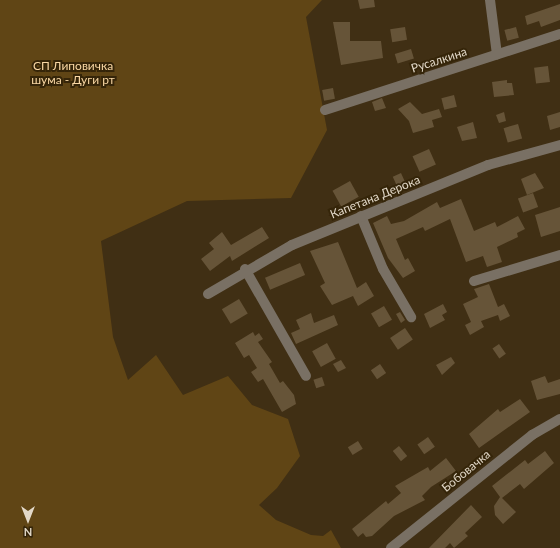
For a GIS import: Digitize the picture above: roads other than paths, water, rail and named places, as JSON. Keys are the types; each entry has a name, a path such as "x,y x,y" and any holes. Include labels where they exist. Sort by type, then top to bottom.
{"street":[{"path":"490,0 497,55"},
{"name":"Русалкина","path":"325,110 560,34"},
{"name":"Капетана Дерока","path":"208,294 245,269 361,216 488,165 560,145"},
{"path":"361,216 383,269 411,318"},
{"path":"474,281 560,255"},
{"path":"245,269 306,376"},
{"name":"Бобовачка","path":"391,548 532,434 560,420"}],"park label":[{"name":"СП Липовичка шума - Дуги рт","path":"73,73"}]}
